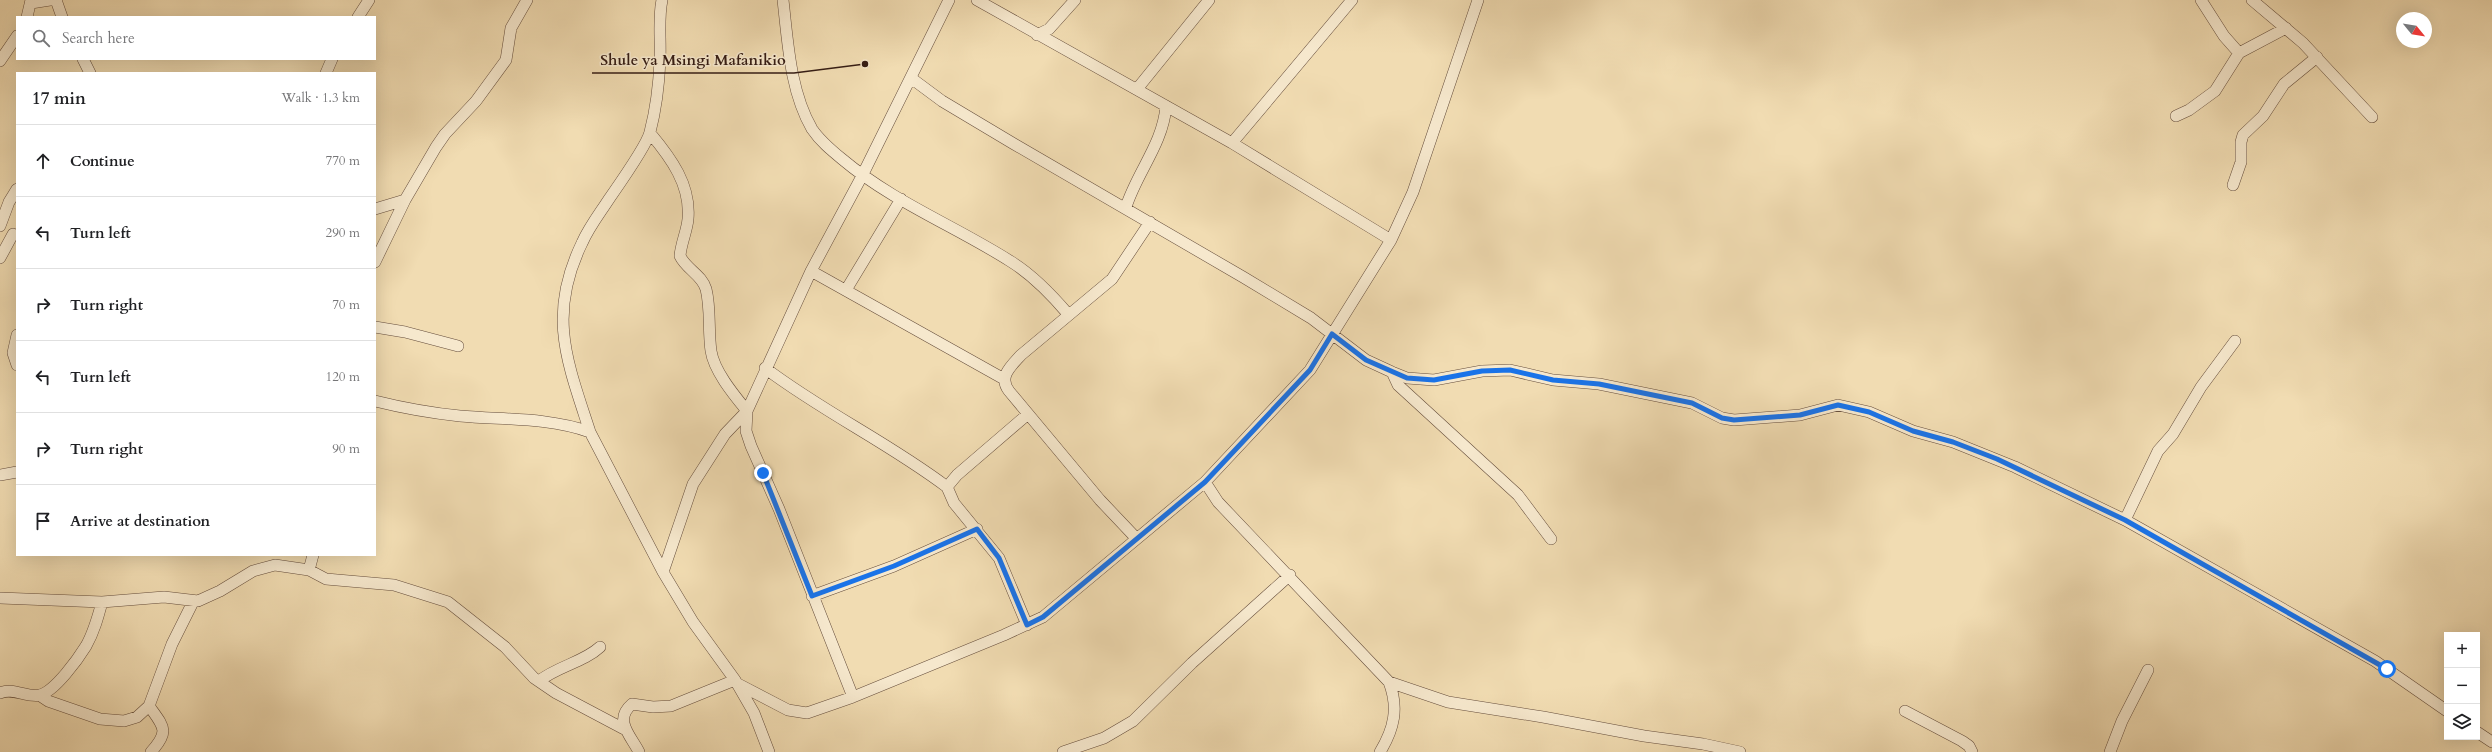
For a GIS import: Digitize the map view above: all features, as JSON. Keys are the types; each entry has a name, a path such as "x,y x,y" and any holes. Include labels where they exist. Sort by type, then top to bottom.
{"street":[{"path":"27,16 31,2 50,0"},
{"path":"56,0 62,16"},
{"path":"359,16 369,0"},
{"path":"376,260 405,200 445,134 476,101 501,67 509,51 511,28 527,0"},
{"path":"662,0 660,10 660,61 656,104 650,133 582,241 570,269 564,293 561,316 566,356 570,376 590,432 663,572 702,635 736,682 754,713 769,752"},
{"path":"783,0 788,44 804,111 813,130 826,146 862,176 936,221 1010,261 1049,292 1068,314"},
{"path":"663,572 693,484 726,434 746,411 811,271 862,176 949,0"},
{"path":"978,0 1036,35 1137,89 1232,143 1391,240"},
{"path":"1036,35 1049,29 1075,0"},
{"path":"1137,89 1209,0"},
{"path":"1232,143 1352,0"},
{"path":"624,729 626,708 632,704 653,707 671,706 736,682 788,710 807,713 853,697 1027,625 1043,617 1205,482 1310,370 1391,240 1413,192 1478,0"},
{"path":"2201,0 2224,36 2239,53"},
{"path":"2252,0 2286,28 2317,57 2372,117"},
{"path":"2176,116 2189,110 2215,91 2239,53 2286,28"},
{"path":"2,55 16,37"},
{"path":"2233,185 2241,162 2241,142 2243,136 2263,116 2284,84 2317,57"},
{"path":"84,60 90,72"},
{"path":"326,72 332,60"},
{"path":"911,78 942,101 1311,318 1366,360 1392,372 1407,378 1434,380 1482,371 1510,370 1553,380 1599,384 1692,403 1722,418 1734,420 1800,415 1827,407 1850,407 1997,459 2125,520 2376,661 2444,709"},
{"path":"1126,208 1132,189 1163,128 1166,106"},
{"path":"650,133 665,151 684,184 689,203 688,221 680,256 683,262 706,287 711,352 728,387 746,411 746,431 751,446 778,509 853,697"},
{"path":"0,258 15,235 0,226 9,202 16,191"},
{"path":"846,290 901,199"},
{"path":"376,209 405,200"},
{"path":"1136,538 1100,500 1028,414 1004,385 1004,379 1013,363 1068,314 1112,279 1150,222"},
{"path":"811,271 1004,379"},
{"path":"376,327 458,346"},
{"path":"16,337 13,353 16,362"},
{"path":"2125,520 2155,456 2173,434 2206,381 2235,341"},
{"path":"765,368 814,402 905,456 947,487 954,503 977,529 999,558 1027,625"},
{"path":"1392,372 1398,385 1518,495 1551,539"},
{"path":"376,401 407,409 460,416 541,420 590,432"},
{"path":"947,487 957,475 1028,414"},
{"path":"0,475 16,472"},
{"path":"1205,482 1218,502 1290,575 1389,682 1395,702 1394,722 1380,752"},
{"path":"812,596 894,566 977,529"},
{"path":"309,570 313,556"},
{"path":"0,598 102,602 164,597 193,602 202,600 220,592 253,571 264,566 287,565 309,570 326,579 394,585 448,602 490,635 539,681 556,693 624,729 638,752"},
{"path":"1063,752 1104,738 1133,721 1192,663 1290,575"},
{"path":"39,695 47,692 56,684 86,645 96,624 102,602"},
{"path":"0,693 21,691 39,695 87,716 110,721 124,721 137,717 149,706 172,644 193,602"},
{"path":"539,681 550,672 592,654 600,647"},
{"path":"2110,752 2122,721 2148,670"},
{"path":"1389,682 1448,702 1543,717 1644,736 1703,744 1740,752"},
{"path":"149,706 164,728 164,735 151,752"},
{"path":"1905,711 1962,741 1969,746 1972,752"},
{"path":"2480,734 2492,742"}],"place":[{"name":"Shule ya Msingi Mafanikio","path":"865,64"}],"route":[{"path":"763,473 789,535 812,596 894,566 977,529 990,544 999,558 1027,625 1043,617 1171,508 1205,482 1273,412 1310,370 1332,334 1366,360 1407,378 1434,380 1482,371 1510,370 1553,380 1576,384 1599,384 1645,395 1692,403 1722,418 1734,420 1800,415 1838,405 1869,412 1913,431 1953,442 1997,459 2060,487 2125,520 2197,562 2260,595 2376,661 2387,669"}]}
